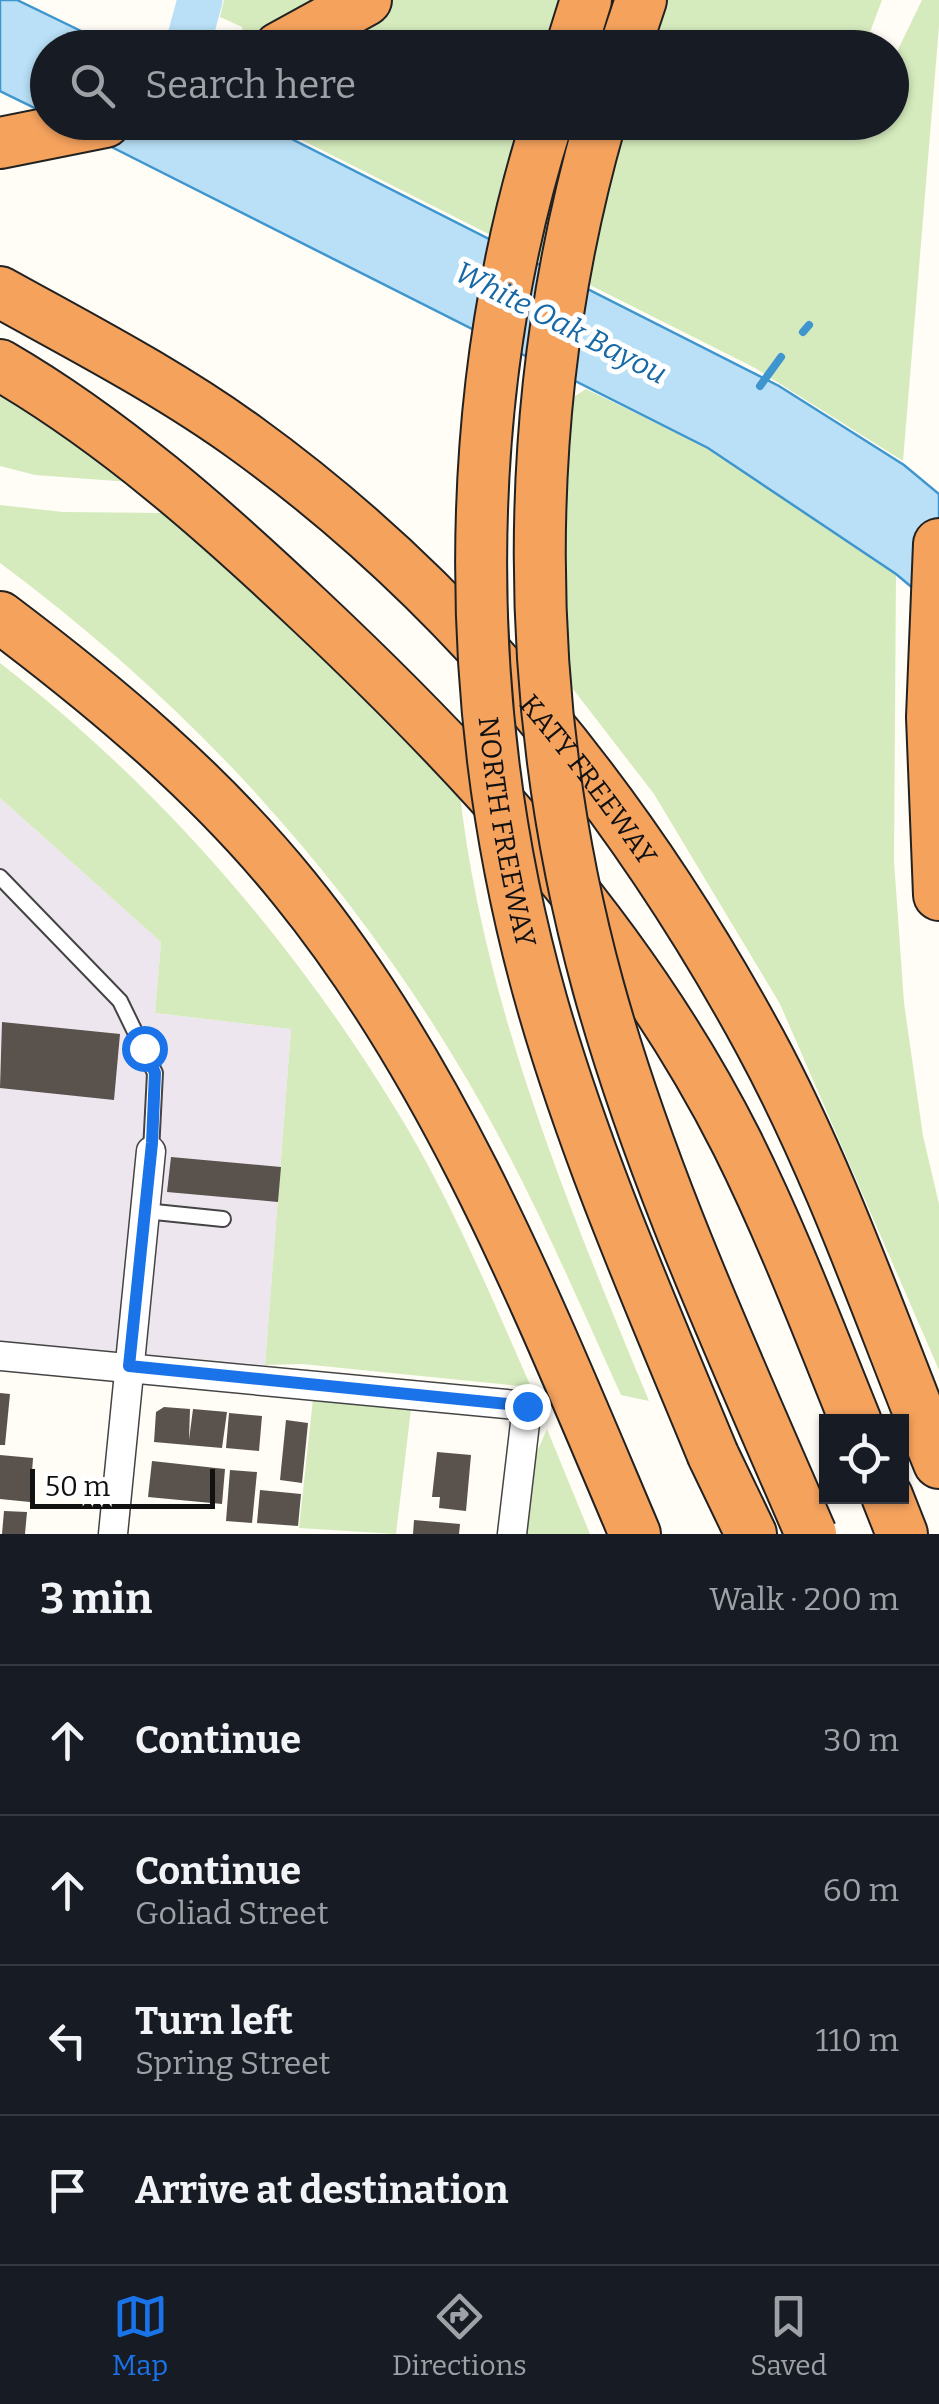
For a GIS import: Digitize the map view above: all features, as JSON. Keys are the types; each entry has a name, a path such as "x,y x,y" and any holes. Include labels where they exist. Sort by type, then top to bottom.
{"highway":[{"path":"275,30 314,0"},
{"path":"312,30 366,0"},
{"path":"576,30 586,0"},
{"path":"630,30 641,0"},
{"path":"0,143 30,137"},
{"name":"NORTH FREEWAY","path":"543,140 511,268 490,398 482,530 486,696 494,782 542,1002 638,1272 713,1455 751,1534"},
{"path":"596,140 566,273 551,365 542,470 540,611 560,816 599,989 658,1168 811,1534"},
{"name":"KATY FREEWAY","path":"0,292 245,437 337,509 423,586 590,773 668,884 762,1045 838,1213 939,1464"},
{"path":"0,365 112,442 258,562 400,696 517,818 616,944 669,1025 736,1142 853,1414"},
{"path":"939,544 932,717 939,895"},
{"path":"0,617 88,686 199,784 295,888 388,1022 454,1141 572,1384 635,1534"},
{"path":"890,1504 902,1534"}],"street":[{"path":"112,1534 152,1147"},
{"path":"0,1356 527,1406 512,1534"}],"lane":[{"path":"0,877 120,1001 155,1073 152,1147"},
{"path":"145,1211 223,1220"}],"shaded area":[{"path":"0,798 161,942 155,1013 291,1029 265,1365 0,1341"}],"green space":[{"path":"224,0 882,0 871,30 242,30 220,17"},
{"path":"922,0 939,0 903,461 755,368 302,140 909,140 907,30"},
{"path":"586,389 708,448 896,574 894,861 904,1003 923,1136 939,1204 939,1370 780,1004 654,794 556,667 560,406"},
{"path":"0,392 130,482 35,475 0,466"},
{"path":"0,505 63,512 166,513 223,560 459,786 470,866 508,1023 559,1176 649,1401 621,1395 500,1138 453,1056 358,916 251,787 192,727 131,669 0,563"},
{"path":"0,663 114,760 167,813 218,868 312,984 395,1108 433,1175 531,1387 302,1364 265,1365 291,1029 155,1013 161,942 0,798"},
{"path":"313,1399 411,1409 396,1534 299,1528"},
{"path":"547,1429 590,1534 526,1534 536,1454"}],"water":[{"path":"0,0 17,0 79,30 30,30 30,106 0,91"},
{"name":"White Oak Bayou","path":"98,140 294,140 779,386 904,465 939,494 939,610 896,574 708,448"}],"building":[{"path":"2,1022 120,1034 114,1100 0,1088"},
{"path":"171,1157 281,1167 278,1202 167,1192"},
{"path":"0,1393 10,1394 5,1445 0,1445"},
{"path":"164,1407 190,1409 189,1440 193,1409 227,1412 222,1448 154,1442 156,1412"},
{"path":"229,1413 262,1416 259,1451 226,1448"},
{"path":"286,1420 308,1423 302,1483 280,1480"},
{"path":"437,1452 471,1455 466,1511 439,1508 440,1497 432,1497"},
{"path":"0,1455 33,1458 30,1502 0,1499"},
{"path":"152,1461 225,1469 222,1504 148,1497"},
{"path":"230,1470 257,1472 252,1523 226,1521"},
{"path":"260,1490 301,1494 298,1526 257,1523"},
{"path":"4,1511 27,1512 25,1534 2,1534"},
{"path":"414,1520 460,1524 459,1534 413,1534"}],"waterway":[{"path":"192,30 200,0"},
{"path":"803,332 809,325"},
{"path":"760,386 781,357"}],"route":[{"path":"144,1048 155,1073 152,1143 129,1366 527,1406"}]}
